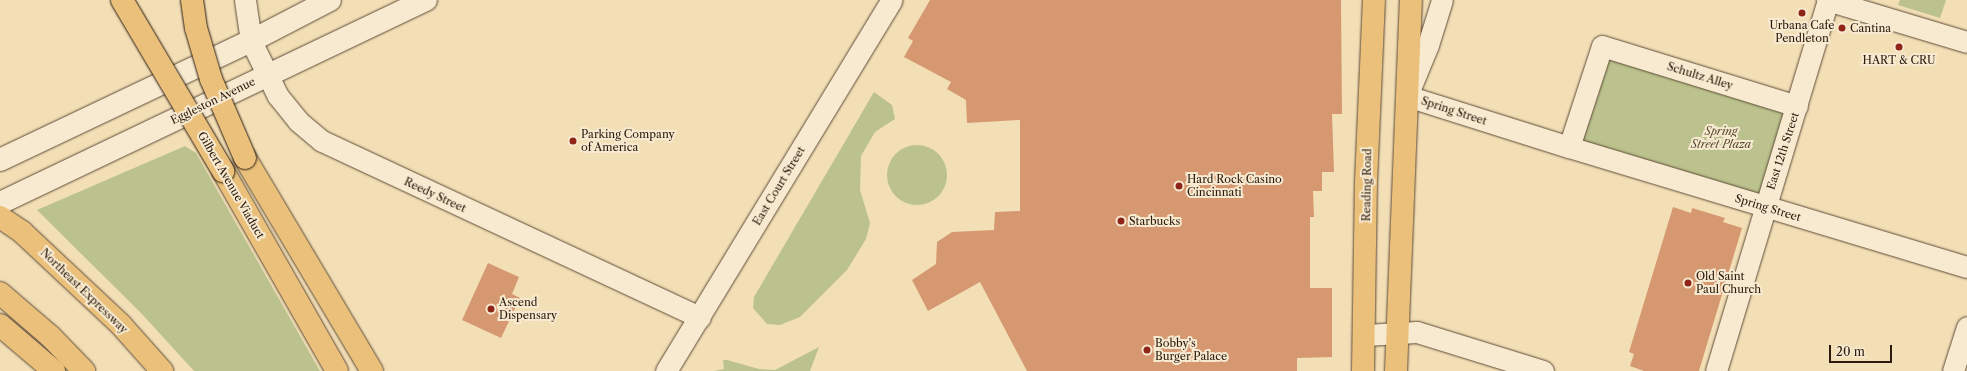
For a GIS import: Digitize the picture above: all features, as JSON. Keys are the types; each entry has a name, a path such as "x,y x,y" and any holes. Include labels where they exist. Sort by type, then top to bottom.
{"main road":[{"name":"Gilbert Avenue Viaduct","path":"122,0 223,171 337,371"},
{"path":"192,0 196,28 211,79 245,158 372,371"},
{"path":"0,160 251,41 330,0"},
{"name":"Eggleston Avenue","path":"0,203 426,0"},
{"name":"Reading Road","path":"1363,371 1365,335 1366,182 1374,0"},
{"path":"1396,371 1411,0"},
{"name":"Northeast Expressway","path":"0,217 22,232 121,325 162,371"},
{"path":"0,293 50,336 84,371"},
{"path":"0,325 54,371"}],"street":[{"name":"Reedy Street","path":"245,0 251,41 278,96 298,121 329,145 700,317"},
{"name":"East Court Street","path":"666,371 892,0"},
{"path":"1408,96 1428,45 1442,0"},
{"path":"1828,0 1937,35 1967,42"},
{"name":"East 12th Street","path":"1716,371 1828,0"},
{"name":"Schultz Alley","path":"1569,147 1602,46 1797,106"},
{"name":"Spring Street","path":"1408,96 1765,208 1967,267"},
{"path":"1954,371 1967,327"},
{"path":"1365,335 1417,332 1543,371"}],"green space":[{"path":"1900,0 1946,0 1940,18 1898,5"},
{"name":"Spring Street Plaza","path":"1602,46 1796,106 1765,208 1569,147"},
{"path":"874,92 892,105 895,119 875,132 861,156 860,190 870,223 866,239 847,270 800,317 780,325 767,324 753,308 754,297"},
{"path":"911,145 923,145 934,150 942,158 947,169 945,187 934,200 923,205 911,205 900,200 892,192 887,181 887,169 892,158 900,150"},
{"path":"185,146 196,153 320,371 194,371 141,313 37,210"},
{"path":"819,347 810,371 714,371 724,369 723,360 759,369 775,370"}],"building":[{"name":"Hard Rock Casino Cincinnati","path":"930,0 1341,0 1342,114 1332,114 1334,172 1322,172 1322,191 1313,191 1314,217 1310,217 1310,288 1332,288 1332,357 1297,358 1297,371 1027,371 980,282 928,311 912,280 936,264 937,242 952,232 994,230 995,212 1020,211 1020,120 967,123 966,100 947,89 951,82 904,57 913,41 908,38"},
{"name":"Old Saint Paul Church","path":"1673,207 1691,213 1692,208 1725,218 1723,222 1742,228 1699,371 1644,371 1630,366 1634,354 1629,352"},
{"name":"Ascend Dispensary","path":"488,263 519,277 512,294 520,298 501,338 462,320"}],"place":[{"name":"Urbana Cafe Pendleton","path":"1802,13"},
{"name":"Cantina","path":"1842,28"},
{"name":"HART & CRU","path":"1899,47"},
{"name":"Parking Company of America","path":"573,141"},
{"name":"Hard Rock Casino Cincinnati","path":"1179,186"},
{"name":"Starbucks","path":"1121,221"},
{"name":"Old Saint Paul Church","path":"1688,283"},
{"name":"Ascend Dispensary","path":"491,309"},
{"name":"Bobby’s Burger Palace","path":"1147,350"}]}
